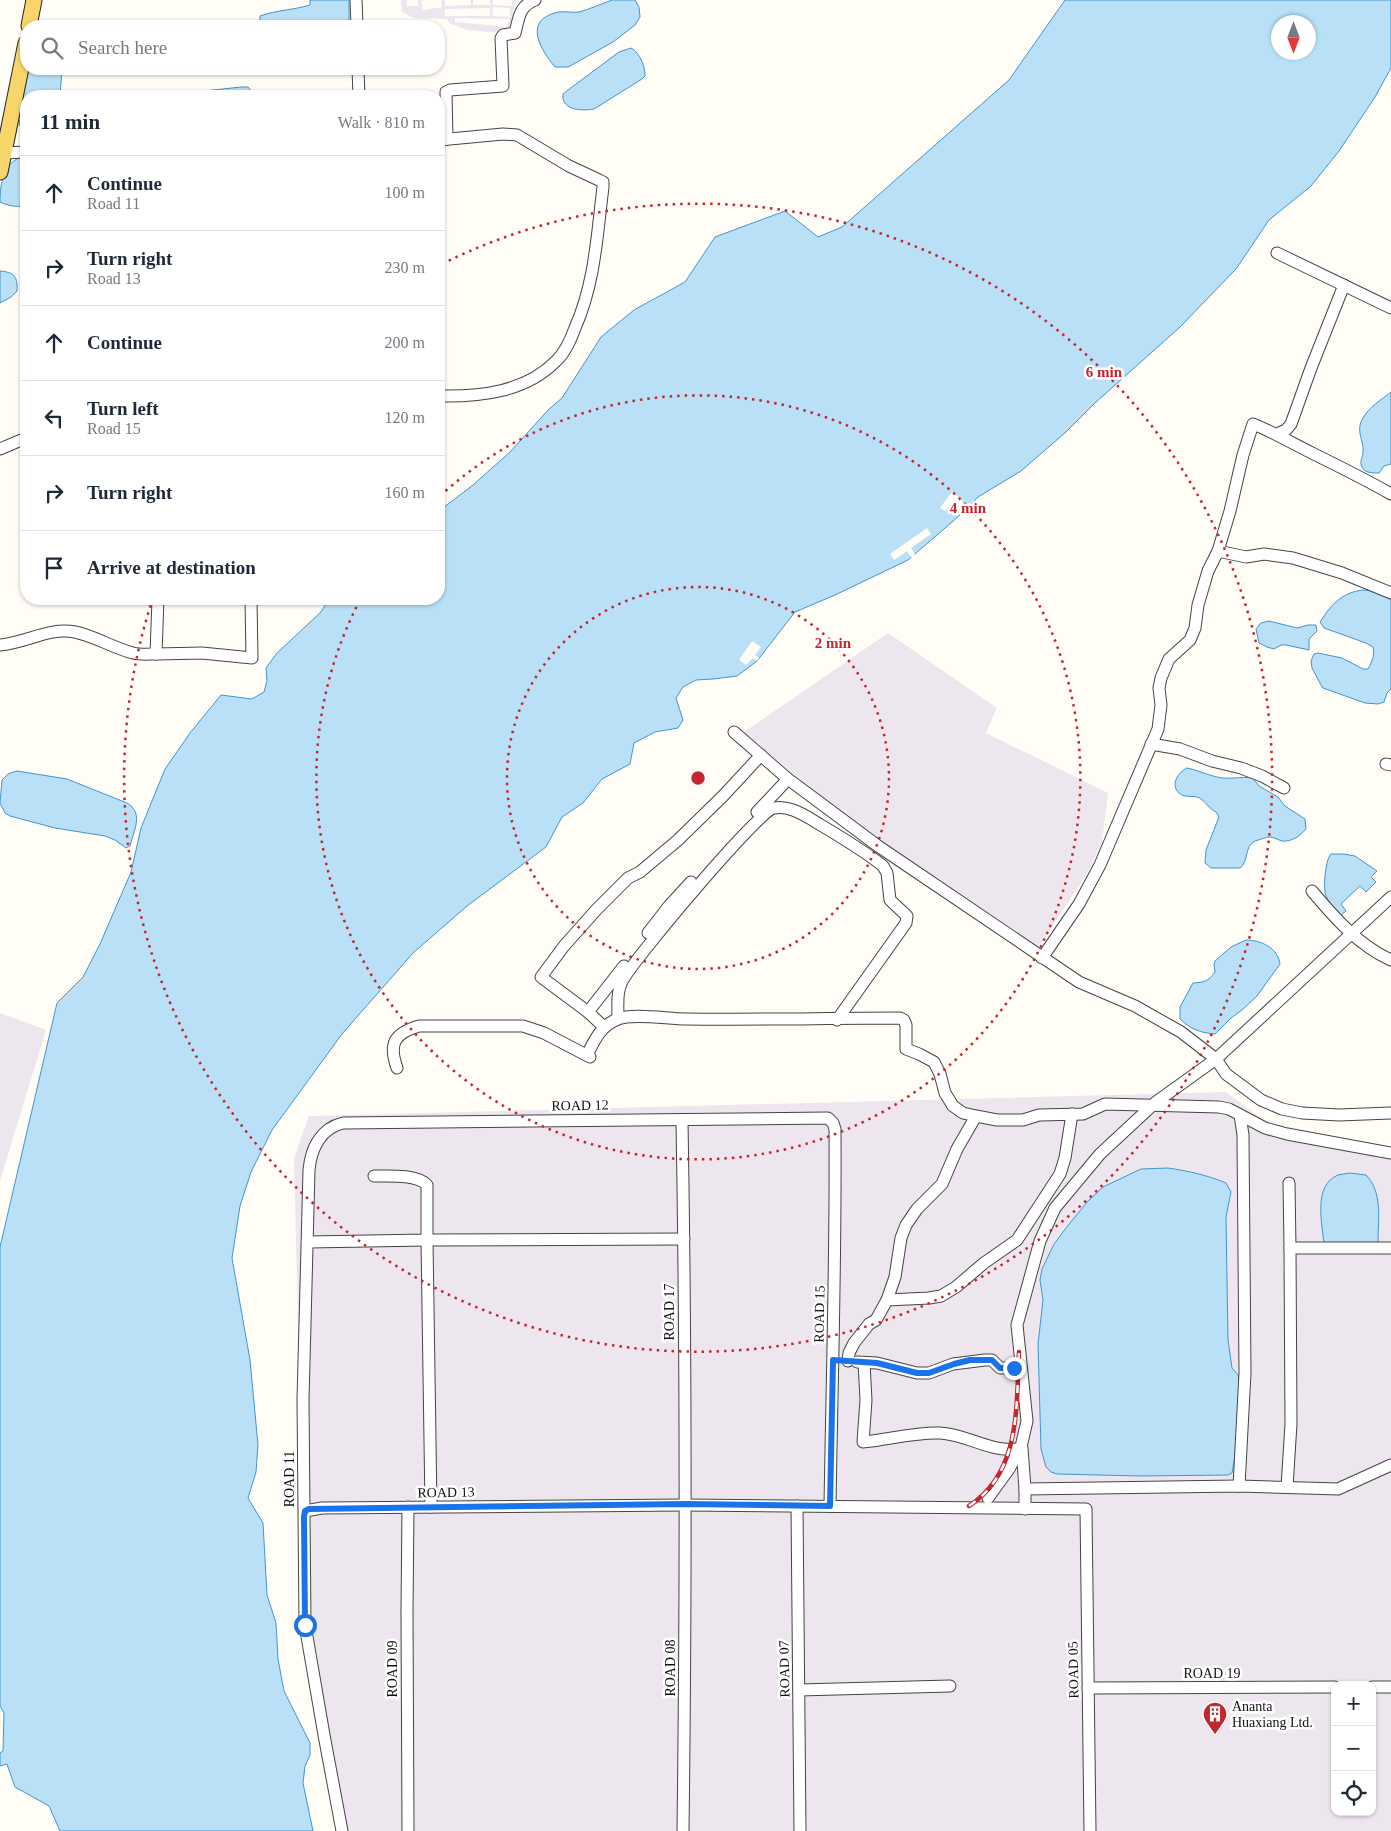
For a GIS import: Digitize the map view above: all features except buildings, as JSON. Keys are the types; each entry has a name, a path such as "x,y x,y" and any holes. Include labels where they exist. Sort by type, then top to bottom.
{"main road":[{"path":"30,20 34,0"},
{"path":"0,172 20,73"}],"street":[{"path":"356,0 357,20"},
{"path":"445,108 446,92 450,90 503,86 500,38 503,35 515,33 522,10 527,3 535,0"},
{"path":"358,75 359,90"},
{"path":"445,139 502,134 517,135 569,166 603,182 603,187 591,280 581,315 570,340 558,360 543,372 510,388 473,395 445,396"},
{"path":"4,153 20,152"},
{"path":"1277,253 1391,308"},
{"path":"1277,434 1286,430 1291,424 1344,285"},
{"path":"1042,958 1079,904 1100,865 1151,744 1160,719 1162,705 1159,688 1161,678 1169,659 1190,640 1196,628 1198,606 1208,571 1218,551 1253,424 1277,434 1296,446 1365,479 1391,494"},
{"path":"0,449 20,441"},
{"path":"1218,551 1246,557 1264,554 1293,558 1342,573 1391,593"},
{"path":"156,654 158,605"},
{"path":"0,645 30,640 41,634 74,632 135,654 202,653 252,658 251,605"},
{"path":"734,732 788,778 878,846 1079,982 1158,1019 1181,1032 1216,1059 1226,1074 1241,1087 1261,1100 1282,1109 1320,1114 1391,1113"},
{"path":"1151,744 1180,749 1212,761 1241,768 1284,788"},
{"path":"604,1027 588,1012 541,977 564,946 604,902 628,878 640,872 678,840 761,755"},
{"path":"588,1012 669,906 788,778"},
{"path":"618,1018 619,988 623,978 712,870 761,816 771,808 781,808 792,809 800,813 838,835 883,866 887,873 890,900 907,916 906,923 837,1020"},
{"path":"1312,891 1352,933 1382,956 1391,960"},
{"path":"988,1498 1010,1470 1021,1447 1027,1421 1018,1325 1040,1241 1055,1208 1100,1154 1153,1104 1216,1059 1391,897"},
{"path":"396,1068 392,1054 393,1044 398,1036 406,1030 419,1026 523,1026 544,1033 589,1056 594,1041 604,1027 618,1018 837,1020 900,1018 904,1020 906,1025 906,1050 934,1062 940,1074 945,1093 952,1106 964,1113 1014,1120 1039,1115 1090,1112 1105,1104 1153,1104 1229,1108 1265,1128 1287,1134 1391,1153"},
{"path":"887,1300 930,1298 949,1292 984,1263 1017,1240 1060,1174 1065,1158 1072,1114"},
{"path":"1239,1486 1245,1373 1243,1140 1240,1115"},
{"path":"848,1361 849,1353 854,1343 869,1324 876,1320 887,1300 895,1277 901,1238 906,1225 917,1209 942,1184 957,1149 976,1116"},
{"name":"ROAD 12","path":"327,1129 343,1123 828,1118 833,1123"},
{"name":"ROAD 17","path":"682,1120 685,1504"},
{"name":"ROAD 15","path":"830,1506 836,1248 835,1129 833,1123"},
{"name":"ROAD 11","path":"327,1129 310,1158 304,1342 305,1625 342,1831"},
{"path":"374,1176 408,1177 423,1182 426,1185 431,1507"},
{"path":"1287,1487 1291,1424 1289,1183"},
{"path":"308,1242 684,1239"},
{"path":"1290,1248 1391,1248"},
{"path":"833,1360 877,1363 917,1373 929,1373 970,1360 992,1360 1000,1368 1014,1368"},
{"path":"864,1362 866,1400 863,1442 910,1434 942,1433 1010,1451 1022,1448 1025,1509"},
{"path":"1024,1490 1239,1486 1338,1489 1391,1464"},
{"name":"ROAD 13","path":"305,1511 322,1508 685,1504 1086,1509"},
{"name":"ROAD 08","path":"683,1831 685,1504"},
{"name":"ROAD 07","path":"797,1506 800,1831"},
{"name":"ROAD 09","path":"408,1507 406,1612 408,1831"},
{"name":"ROAD 05","path":"1086,1509 1090,1831"},
{"path":"799,1690 950,1686"},
{"name":"ROAD 19","path":"1088,1688 1331,1687"},
{"path":"1376,1687 1391,1687"}],"shaded area":[{"path":"401,0 407,0 407,6 418,6 418,0 425,0 421,1 423,10 442,7 441,0 445,0 445,6 471,5 471,0 473,0 473,5 490,5 490,0 493,0 493,5 512,6 512,0 516,0 510,29 502,33 467,30 449,23 447,19 414,18 402,12","holes":["493,7 510,8 510,17 492,16","490,8 490,16 445,16 445,9","455,18 509,19 507,27 455,22"]},
{"path":"888,633 997,708 986,733 1108,793 1102,842 1087,874 1037,949 828,803 744,732"},
{"path":"0,1013 46,1030 0,1181"},
{"path":"1226,1092 1270,1125 1391,1149 1391,1831 338,1831 306,1666 294,1158 309,1116"}],"water":[{"path":"310,0 349,0 349,20 260,20 260,16 273,12 310,5"},
{"path":"612,0 635,0 639,7 640,17 635,25 613,42 568,67 555,67 544,51 537,35 541,21 559,12 579,12"},
{"path":"1065,0 1391,0 1391,68 1375,97 1339,151 1311,186 1269,220 1236,269 1180,327 1021,471 978,497 908,560 795,612 757,661 737,676 696,680 683,687 676,698 683,720 678,728 655,732 634,743 630,764 602,779 583,803 562,817 546,847 467,906 413,953 342,1034 272,1130 251,1172 240,1206 232,1258 250,1360 258,1445 256,1472 248,1498 263,1523 267,1595 276,1623 278,1659 284,1691 310,1743 310,1755 305,1766 303,1783 313,1831 60,1831 49,1806 15,1787 7,1764 0,1766 0,1753 3,1751 4,1713 0,1706 0,1247 57,1003 83,977 100,944 131,872 141,828 165,769 190,733 221,695 252,699 264,692 267,681 266,668 277,653 321,612 325,605 445,605 445,506 473,485 510,452 549,409 562,398 601,337 634,310 685,282 715,237 785,211 818,237 842,227 1009,80"},
{"path":"631,48 637,53 643,64 645,76 642,79 594,109 579,110 565,104 563,94 619,52"},
{"path":"25,75 62,75 60,90 23,90"},
{"path":"248,87 251,90 213,90"},
{"path":"20,158 20,206 12,206 0,202 4,175 10,164"},
{"path":"0,271 14,276 17,291 0,303"},
{"path":"1391,392 1391,464 1384,466 1379,473 1369,472 1363,469 1361,465 1363,448 1360,431 1361,423 1369,410"},
{"path":"1362,590 1374,591 1391,597 1391,689 1387,693 1384,702 1378,704 1365,703 1323,688 1312,668 1311,661 1314,654 1318,653 1342,658 1363,669 1368,669 1373,658 1373,647 1324,628 1320,622 1328,610 1342,597"},
{"path":"1269,621 1297,628 1316,625 1317,631 1309,639 1309,650 1286,645 1281,645 1274,649 1259,643 1256,629 1261,623"},
{"path":"1187,768 1222,778 1253,778 1259,786 1278,797 1285,806 1305,819 1306,829 1289,841 1270,837 1255,841 1249,846 1245,862 1240,868 1211,868 1205,863 1206,850 1219,817 1201,799 1181,795 1176,790 1176,779"},
{"path":"17,771 67,779 127,803 132,807 136,817 130,846 126,848 105,836 55,828 5,813 0,803 2,780 8,774"},
{"path":"1331,854 1355,856 1377,871 1371,877 1376,882 1366,892 1360,886 1341,904 1346,911 1340,916 1332,907 1325,892 1326,868"},
{"path":"1246,940 1257,941 1268,946 1279,958 1280,964 1257,996 1215,1034 1205,1033 1192,1028 1180,1019 1180,1007 1193,983 1208,980 1215,972 1215,961 1231,947"},
{"path":"1168,1168 1219,1180 1226,1183 1231,1192 1226,1217 1228,1340 1232,1368 1238,1375 1240,1383 1232,1473 1228,1475 1141,1476 1057,1474 1051,1472 1046,1467 1041,1449 1038,1344 1043,1300 1040,1280 1042,1269 1054,1244 1087,1202 1103,1187 1141,1169"},
{"path":"1350,1173 1366,1175 1375,1190 1379,1216 1378,1243 1324,1244 1321,1205 1325,1187 1330,1180 1338,1175"}],"pier":[{"path":"952,492 970,509 967,511 959,505 957,507 952,503 945,511 940,508"},
{"path":"927,528 931,534 911,548 915,554 912,558 907,551 894,560 890,554"},
{"path":"752,641 761,647 755,655 759,658 757,661 753,658 746,665 739,660"}],"railway":[{"path":"969,1506 986,1492 998,1475 1007,1457 1016,1416 1019,1352"}],"place":[{"name":"Ananta Huaxiang Ltd.","path":"1215,1735"}],"route":[{"path":"305,1625 304,1517 305,1511 309,1509 685,1504 830,1506 833,1360 877,1363 917,1373 929,1373 970,1360 992,1360 1000,1368 1014,1368"}]}
